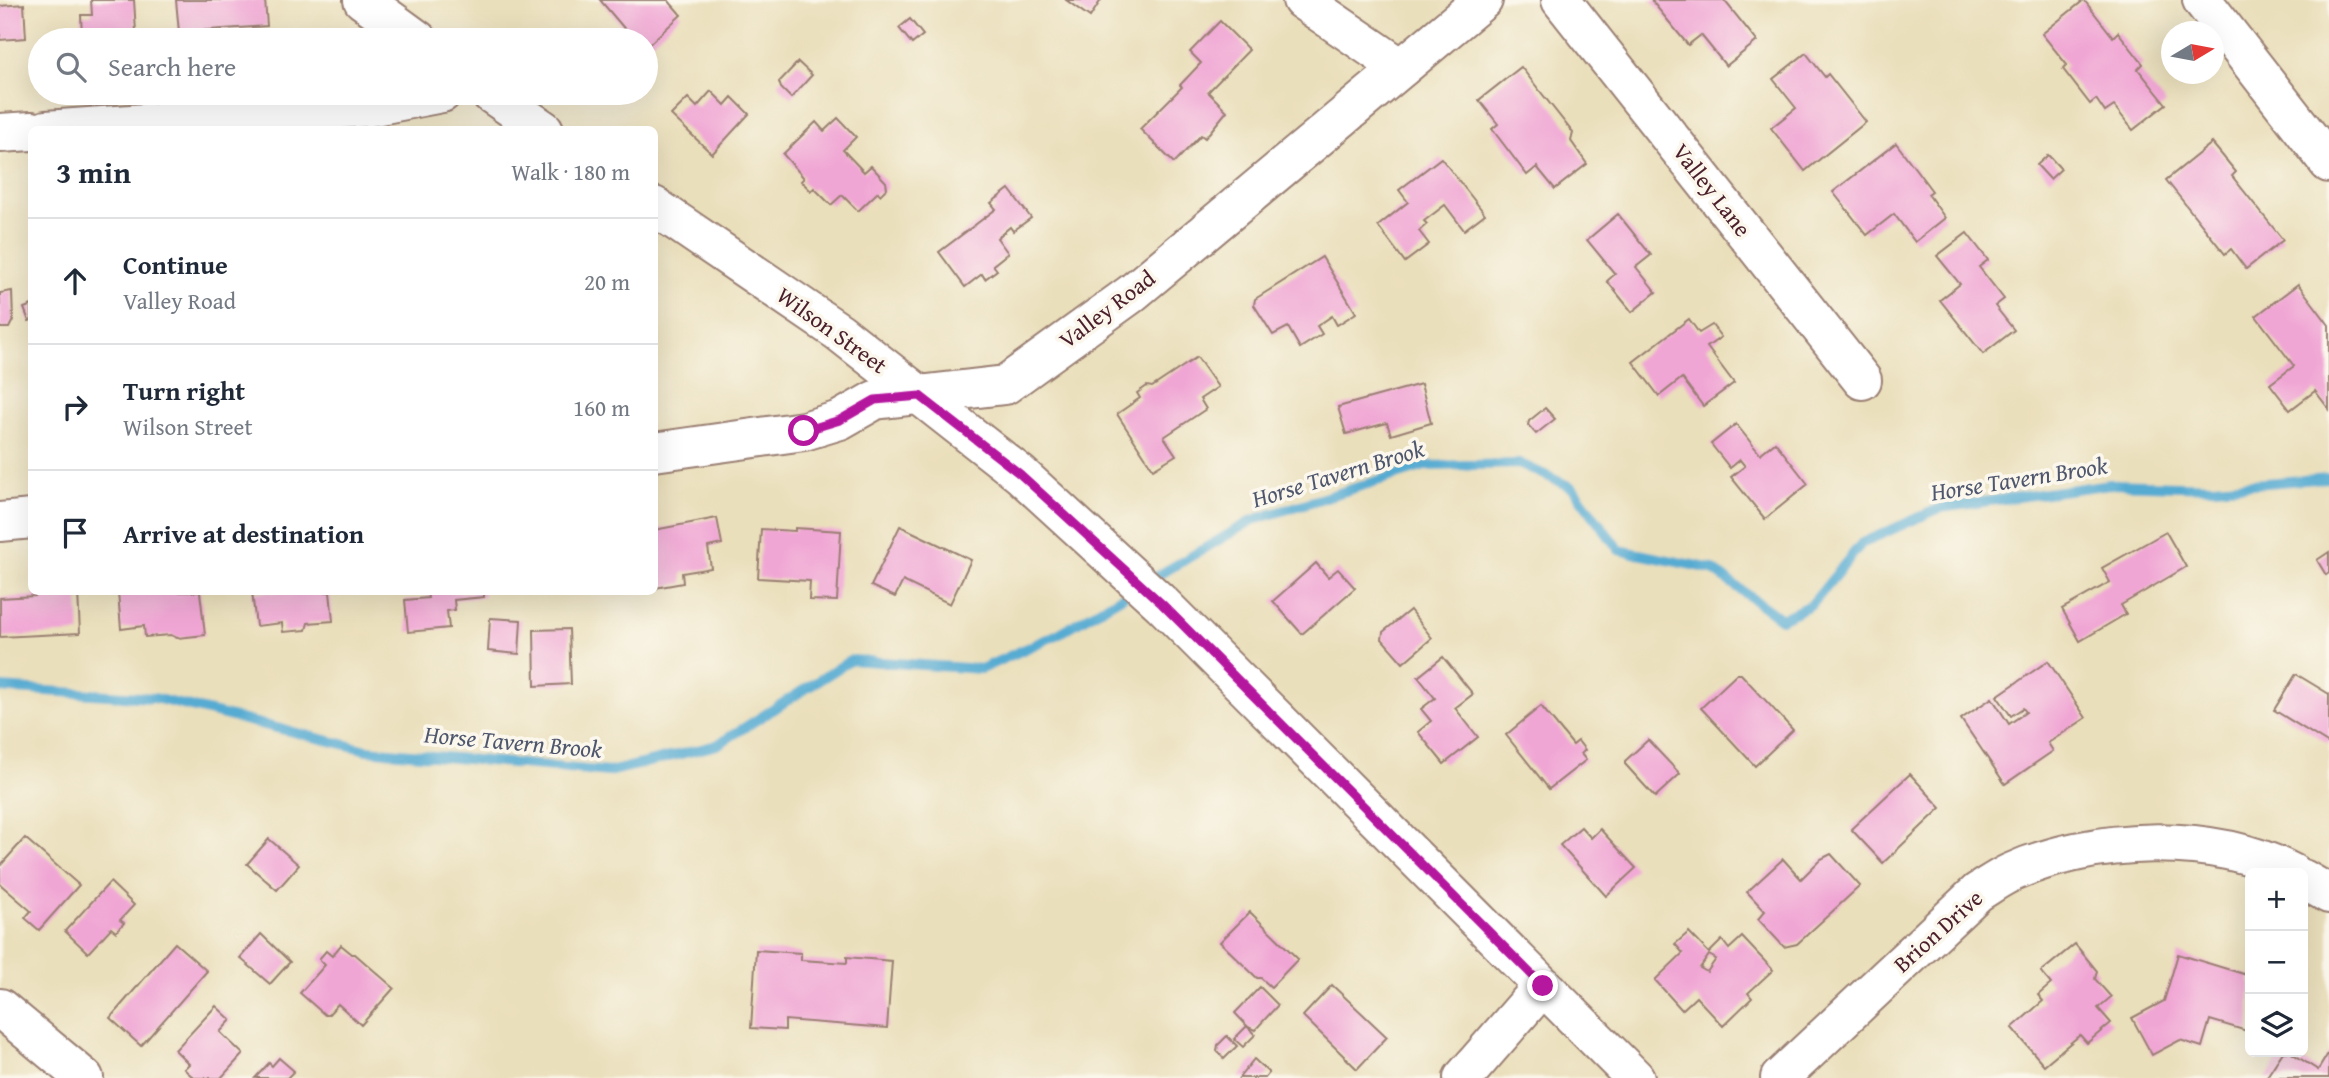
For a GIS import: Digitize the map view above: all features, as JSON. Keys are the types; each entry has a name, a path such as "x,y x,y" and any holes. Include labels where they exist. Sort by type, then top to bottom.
{"street":[{"path":"363,0 402,28"},
{"path":"1302,0 1401,68"},
{"name":"Valley Road","path":"658,451 804,431 840,420 875,400 1004,385 1131,294 1483,0"},
{"name":"Valley Lane","path":"1561,0 1863,380"},
{"path":"2202,0 2329,163"},
{"path":"102,126 379,105"},
{"path":"508,105 538,126"},
{"path":"0,133 28,131"},
{"name":"Wilson Street","path":"658,208 839,332 1020,474 1162,604 1635,1078"},
{"path":"0,522 28,519"},
{"name":"Brion Drive","path":"1780,1078 1978,892 2011,873 2058,858 2103,848 2154,843 2223,849 2255,857 2280,868"},
{"path":"2308,882 2329,894"},
{"path":"1463,1078 1543,986"},
{"path":"0,1008 84,1078"}],"building":[{"path":"91,0 134,0 136,28 82,28 81,15 92,15"},
{"path":"176,0 265,0 267,26 179,28"},
{"path":"600,0 668,0 681,15 658,36 658,28 624,28"},
{"path":"1066,0 1101,0 1090,17"},
{"path":"1651,0 1724,0 1757,41 1726,66 1701,35 1688,45"},
{"path":"2084,0 2113,37 2118,32 2143,64 2138,69 2166,104 2133,130 2114,106 2105,112 2096,99 2090,104 2063,69 2067,65 2042,34"},
{"path":"24,4 26,38 0,40 0,6"},
{"path":"910,19 923,35 912,44 899,28"},
{"path":"1220,21 1249,50 1208,92 1227,111 1205,138 1201,135 1174,163 1140,129 1182,87 1180,85 1201,63 1190,52"},
{"path":"1806,53 1825,77 1828,74 1866,122 1805,171 1771,128 1796,108 1773,79"},
{"path":"798,62 812,75 791,98 779,82"},
{"path":"1521,67 1573,133 1571,141 1587,164 1555,189 1537,167 1527,175 1492,129 1498,124 1479,100"},
{"path":"711,91 725,105 732,97 749,114 712,154 671,115 688,98 697,107"},
{"path":"838,118 856,137 843,150 864,172 871,166 886,182 887,188 880,195 878,192 858,211 842,195 831,205 814,188 811,191 801,181 804,178 783,154 816,122 824,131"},
{"path":"1896,143 1932,191 1928,194 1945,218 1915,242 1894,214 1867,235 1833,192"},
{"path":"2212,143 2236,172 2232,176 2283,240 2246,269 2231,249 2225,254 2166,180"},
{"path":"2048,155 2061,169 2050,179 2037,165"},
{"path":"1441,158 1485,214 1464,230 1445,205 1424,221 1427,224 1419,231 1429,244 1405,262 1378,226 1408,202 1399,190"},
{"path":"1009,189 1031,218 1013,231 1010,227 997,238 1008,253 993,265 997,270 985,279 982,274 965,287 939,252 996,209 991,203"},
{"path":"1618,214 1651,255 1636,267 1656,292 1632,312 1607,281 1615,274 1587,240"},
{"path":"1967,233 1988,260 1979,267 2004,299 1995,306 2014,330 1983,354 1940,300 1960,284 1937,256"},
{"path":"1322,257 1356,313 1337,325 1332,316 1317,326 1322,334 1300,348 1288,327 1273,335 1254,305 1255,299"},
{"path":"2298,284 2329,325 2329,409 2315,391 2290,410 2270,384 2294,366 2256,316"},
{"path":"12,291 13,320 9,328 0,328 0,293"},
{"path":"1689,319 1699,333 1712,325 1721,337 1707,347 1734,383 1703,406 1682,378 1659,396 1633,362"},
{"path":"1197,357 1218,387 1200,399 1206,409 1164,437 1176,455 1153,469 1117,414 1140,398 1137,393 1147,386 1152,387"},
{"path":"1421,384 1431,423 1391,435 1387,423 1346,434 1338,407"},
{"path":"1545,408 1555,419 1536,434 1528,425 1529,421"},
{"path":"1736,424 1760,454 1775,442 1808,484 1765,519 1731,477 1745,466 1740,460 1730,468 1711,444"},
{"path":"717,518 722,544 708,547 711,568 682,573 683,583 658,587 658,529"},
{"path":"900,526 971,560 950,604 903,581 895,597 871,586"},
{"path":"795,528 841,531 837,601 809,600 810,581 758,578 761,529 795,531"},
{"path":"2166,532 2186,567 2121,605 2126,614 2080,641 2062,609 2110,582 2102,568"},
{"path":"2329,552 2329,573 2326,575 2317,560"},
{"path":"1316,563 1328,577 1338,569 1355,588 1302,634 1273,601"},
{"path":"78,595 80,633 0,637 0,598"},
{"path":"118,595 200,595 205,635 145,637 144,626 121,629"},
{"path":"252,595 330,595 333,621 308,623 306,630 283,632 282,623 256,626"},
{"path":"428,595 484,595 454,600 455,610 447,611 449,628 408,632 405,600 428,598"},
{"path":"1410,610 1432,638 1403,663 1382,639 1383,632"},
{"path":"490,618 521,620 519,654 488,651"},
{"path":"569,629 571,684 535,686 534,630"},
{"path":"1443,657 1473,694 1455,708 1478,737 1444,764 1418,732 1431,721 1421,709 1435,698 1418,677"},
{"path":"2048,661 2086,718 2048,743 2053,751 2005,784 1961,719 1992,698 2009,724 2026,712 2023,708 2011,716 1997,696"},
{"path":"1737,674 1741,674 1793,730 1755,766 1701,708"},
{"path":"2296,674 2329,694 2329,744 2274,710"},
{"path":"1541,706 1573,745 1578,741 1585,750 1581,754 1586,760 1549,789 1506,735"},
{"path":"1648,740 1680,774 1655,797 1625,764"},
{"path":"1910,774 1941,808 1883,863 1851,829"},
{"path":"1581,827 1591,838 1600,829 1636,868 1606,896 1560,845"},
{"path":"25,838 79,885 39,930 25,918 31,911 0,884 0,866"},
{"path":"269,839 299,865 277,890 247,864"},
{"path":"1831,854 1860,886 1797,944 1784,947 1758,919 1765,911 1747,892 1783,859 1801,879 1821,859"},
{"path":"110,882 134,905 120,920 124,923 116,932 111,928 88,953 65,931"},
{"path":"1250,912 1298,959 1271,987 1261,978 1257,978 1220,942"},
{"path":"1689,932 1709,953 1722,940 1729,949 1742,937 1773,970 1748,993 1752,998 1723,1026 1696,997 1682,1010 1655,980 1683,953 1675,944","holes":["1709,955 1716,959 1707,972 1700,968"]},
{"path":"261,934 290,962 270,984 240,958"},
{"path":"175,943 207,971 141,1046 110,1018"},
{"path":"2075,944 2097,971 2095,979 2111,997 2098,1008 2111,1023 2087,1043 2080,1035 2044,1065 2012,1028 2043,1001 2038,995 2051,984 2041,972"},
{"path":"341,945 394,988 361,1025 338,1004 325,1015 300,993 325,965 319,959 326,951 332,956"},
{"path":"756,950 801,953 801,960 847,963 847,957 892,961 887,1028 785,1020 785,1030 751,1028"},
{"path":"2178,954 2245,974 2245,1030 2210,1020 2202,1047 2180,1040 2152,1055 2132,1018 2164,1001"},
{"path":"1332,985 1387,1037 1357,1069 1303,1016"},
{"path":"1260,987 1278,1005 1255,1030 1248,1027 1235,1013"},
{"path":"216,1006 231,1020 220,1032 243,1054 221,1078 194,1078 184,1069 189,1064 175,1050"},
{"path":"1247,1026 1255,1035 1243,1047 1234,1039"},
{"path":"1227,1036 1237,1046 1224,1059 1217,1051 1218,1045"},
{"path":"2329,1052 2329,1078 2266,1078 2280,1057 2298,1057 2318,1070"},
{"path":"279,1058 294,1071 287,1078 255,1078 269,1063 272,1066"},
{"path":"1254,1059 1269,1073 1265,1078 1239,1078"}],"waterway":[{"name":"Horse Tavern Brook","path":"0,688 154,698 367,750 609,772 717,745 851,660 981,669 1058,634 1253,520 1425,466 1521,464 1573,488 1619,550 1712,569 1781,619 1812,604 1862,543 1940,508 2110,484 2214,487 2329,478"}],"route":[{"path":"804,431 840,420 875,400 920,396 1020,474 1162,604 1543,986"}]}
